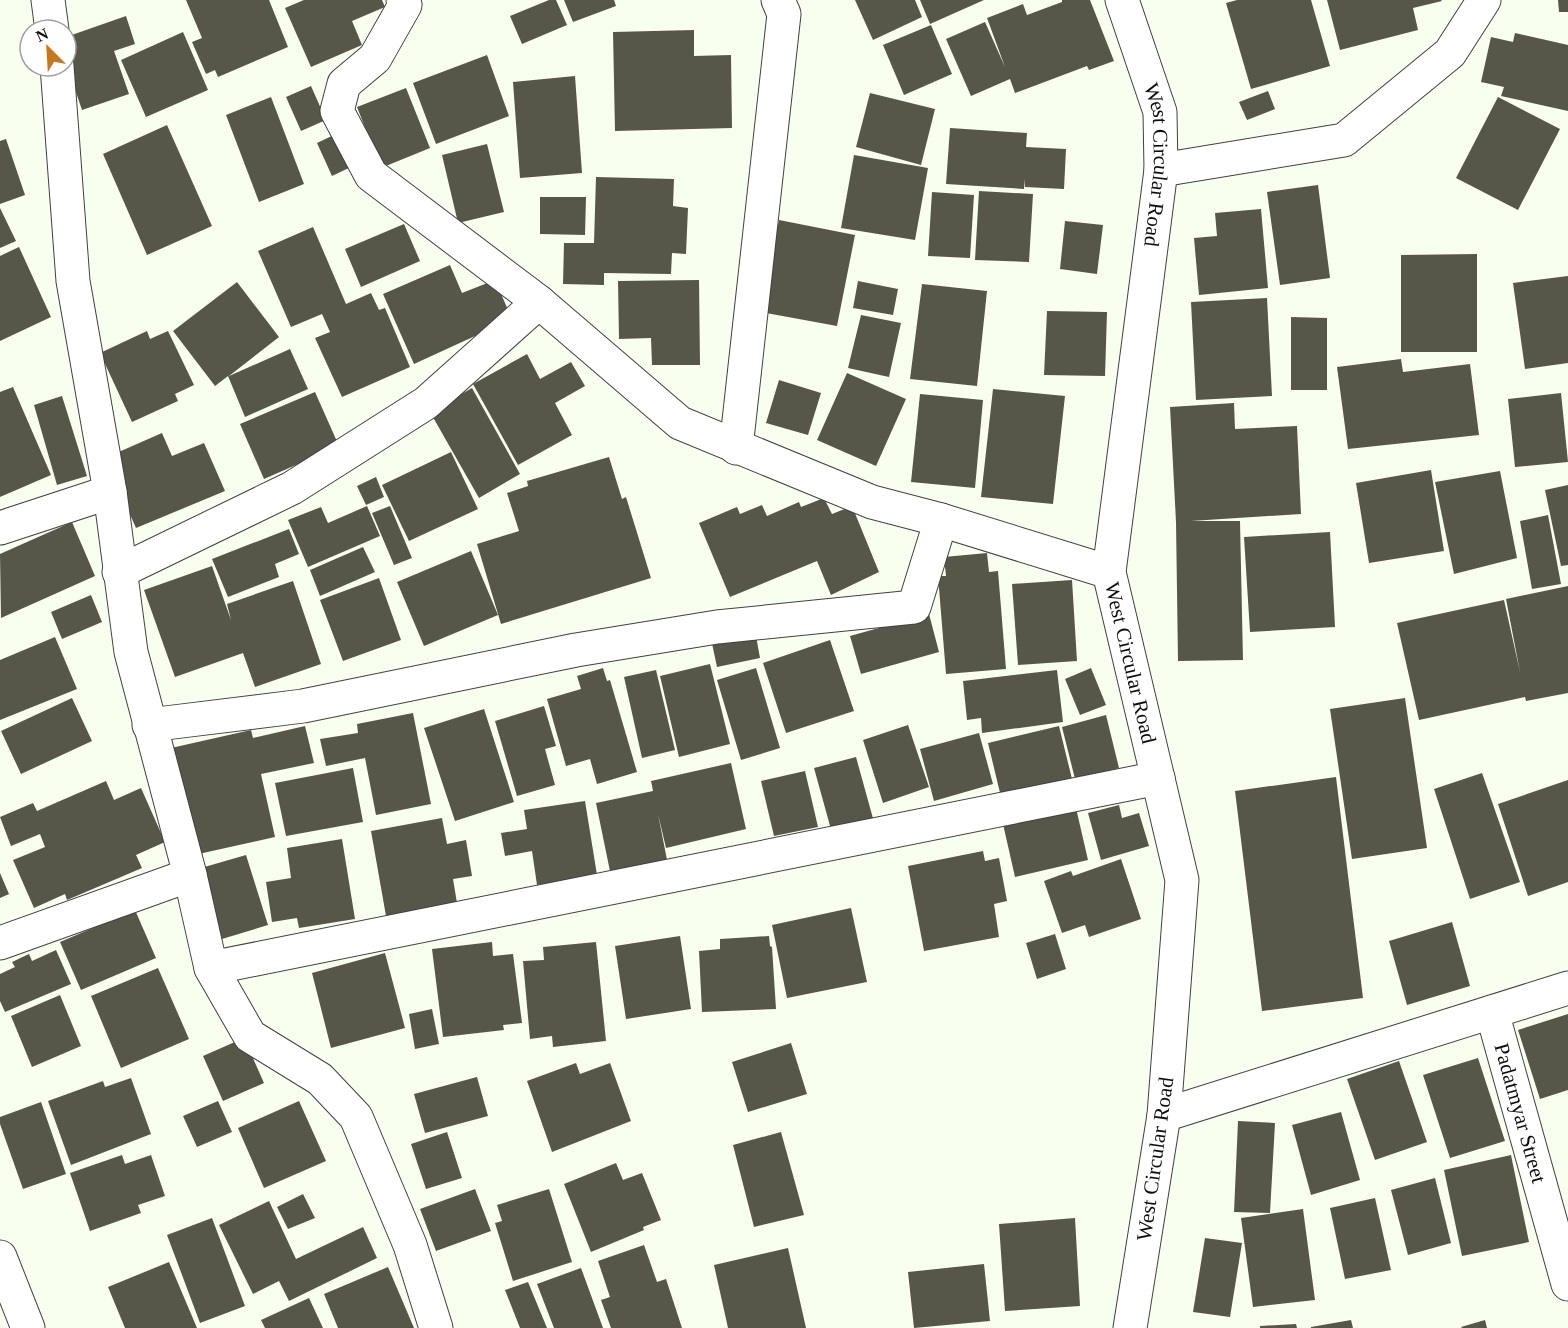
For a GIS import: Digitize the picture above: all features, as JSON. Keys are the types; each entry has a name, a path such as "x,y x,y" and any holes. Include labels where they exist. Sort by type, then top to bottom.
{"street":[{"path":"48,0 50,18"},
{"path":"403,0 405,5 375,58 344,84 337,111 371,175 539,302 680,423 736,448 872,502 941,520 1109,572"},
{"path":"736,448 784,14 778,0"},
{"name":"West Circular Road","path":"1122,0 1160,112 1161,170 1109,572 1182,880 1164,1114 1130,1328"},
{"path":"1161,170 1344,140 1450,53 1484,0"},
{"path":"58,78 73,281 110,492 131,652 190,875 211,968 250,1036 320,1079 356,1117 410,1245 436,1328"},
{"path":"119,572 292,488 426,403 539,302"},
{"path":"0,528 110,492"},
{"path":"149,724 303,706 576,650 717,627 914,607 941,520"},
{"path":"211,968 1158,778"},
{"path":"0,943 190,875"},
{"path":"1164,1114 1568,988"},
{"name":"Padatmyar Street","path":"1492,1012 1568,1284"},
{"path":"0,1257 28,1328"}],"building":[{"path":"186,0 269,0 288,47 218,77 215,70 206,74 192,42 202,38"},
{"path":"304,0 382,0 385,7 352,21 362,45 311,67 285,8"},
{"path":"549,0 556,0 567,25 522,44 510,16"},
{"path":"564,0 614,0 616,6 573,22"},
{"path":"855,0 915,0 922,17 873,40"},
{"path":"920,0 984,0 930,24"},
{"path":"1062,0 1090,0 1114,61 1089,70 1087,66 1015,93 1010,79 971,96 946,39 985,22 1005,67 987,18 1023,4 1027,15 1062,2"},
{"path":"1237,0 1311,0 1330,66 1251,89 1226,3"},
{"path":"1327,0 1442,1 1413,8 1418,30 1340,50"},
{"path":"1558,0 1568,0 1568,12 1559,12"},
{"path":"126,16 135,44 114,51 129,94 82,110 71,78 78,78 78,33"},
{"path":"931,25 952,74 904,95 883,45"},
{"path":"694,30 694,56 731,55 732,128 615,131 613,32"},
{"path":"183,32 208,90 146,117 121,60"},
{"path":"1515,33 1568,45 1568,111 1501,96 1504,87 1481,82 1491,37 1513,42"},
{"path":"487,55 509,116 436,144 413,83"},
{"path":"575,76 582,173 520,178 513,82"},
{"path":"311,86 326,120 301,131 286,97"},
{"path":"406,88 430,148 381,168 357,107"},
{"path":"1268,91 1275,109 1247,120 1239,102"},
{"path":"870,93 935,109 921,165 856,147"},
{"path":"271,97 304,184 259,202 226,115"},
{"path":"1498,97 1560,129 1518,210 1456,178"},
{"path":"167,125 212,226 147,255 103,154"},
{"path":"950,128 1027,133 1026,147 1066,149 1064,189 1025,187 1025,179 1024,189 946,184"},
{"path":"338,133 353,166 332,176 317,143"},
{"path":"6,139 25,195 0,204 0,141"},
{"path":"487,144 504,212 458,223 442,155"},
{"path":"854,155 928,168 915,240 841,228"},
{"path":"596,177 674,179 673,206 688,208 686,254 672,253 671,274 604,273 604,285 563,284 564,243 594,243"},
{"path":"1318,185 1330,278 1280,285 1267,192"},
{"path":"979,191 1033,194 1029,262 975,260"},
{"path":"932,192 974,195 970,258 928,256"},
{"path":"540,197 586,197 585,235 540,234"},
{"path":"0,208 16,241 0,248"},
{"path":"1261,209 1268,288 1199,295 1194,238 1217,236 1215,213"},
{"path":"779,220 855,235 837,326 761,312"},
{"path":"1065,221 1103,225 1097,274 1060,269"},
{"path":"404,224 420,261 361,287 345,249"},
{"path":"313,227 346,304 371,293 379,310 385,308 410,367 342,397 315,338 330,332 322,314 291,327 258,251"},
{"path":"19,247 51,317 0,341 0,256"},
{"path":"1477,254 1477,352 1401,352 1401,255"},
{"path":"450,265 462,293 495,280 512,319 414,364 383,294"},
{"path":"1568,276 1568,363 1525,369 1513,283"},
{"path":"699,280 700,365 652,365 651,338 619,339 618,281"},
{"path":"858,281 898,289 893,315 853,308"},
{"path":"237,282 279,337 229,376 290,349 308,389 245,417 228,376 215,386 173,331"},
{"path":"922,284 987,291 977,386 910,379"},
{"path":"1267,298 1272,396 1196,400 1191,302"},
{"path":"1047,311 1107,312 1105,376 1044,375"},
{"path":"861,315 901,323 889,377 848,368"},
{"path":"1291,317 1327,318 1327,390 1291,390"},
{"path":"147,331 150,339 168,331 194,385 175,394 178,401 132,422 100,353"},
{"path":"527,354 540,379 571,362 585,386 555,403 572,435 518,465 473,384"},
{"path":"1401,359 1403,372 1470,364 1479,435 1348,449 1337,367"},
{"path":"847,373 906,399 876,466 817,440"},
{"path":"779,380 821,393 808,435 766,423"},
{"path":"13,387 51,475 0,497 0,392"},
{"path":"472,388 520,474 479,498 430,412"},
{"path":"993,389 1065,396 1053,504 981,497"},
{"path":"315,392 339,446 264,479 240,424"},
{"path":"1561,393 1568,462 1515,467 1508,399"},
{"path":"920,394 983,400 975,488 911,482"},
{"path":"62,396 87,476 57,485 34,405"},
{"path":"1234,403 1235,429 1297,426 1301,514 1191,521 1240,521 1243,660 1178,661 1176,522 1170,407"},
{"path":"162,433 172,456 204,443 225,491 136,528 105,458"},
{"path":"451,452 478,509 409,541 382,485"},
{"path":"609,457 622,499 626,497 651,578 501,624 477,544 519,531 507,493 528,486 527,481"},
{"path":"1431,470 1444,551 1369,563 1356,483"},
{"path":"1500,471 1517,558 1454,574 1435,482"},
{"path":"376,477 384,497 366,505 357,486"},
{"path":"1568,485 1568,565 1561,566 1545,490"},
{"path":"824,498 832,514 852,506 879,572 831,595 817,561 730,597 699,523 737,507 740,514 762,505 767,516 799,502 801,507"},
{"path":"367,506 380,536 308,567 288,520 321,507 328,523"},
{"path":"390,506 412,558 394,565 372,513"},
{"path":"1548,515 1561,584 1532,589 1520,521"},
{"path":"72,522 95,576 1,618 0,554"},
{"path":"289,529 299,554 275,564 279,577 228,597 212,559"},
{"path":"1330,532 1335,627 1250,632 1244,537"},
{"path":"363,547 375,572 320,596 310,570"},
{"path":"471,551 498,615 424,646 397,582"},
{"path":"987,553 989,572 998,571 1006,669 946,674 938,576 946,576 944,557"},
{"path":"212,566 231,620 227,604 293,581 321,664 255,687 243,653 175,677 144,590"},
{"path":"379,578 401,640 343,661 320,600"},
{"path":"1072,580 1077,661 1018,665 1012,584"},
{"path":"1568,586 1568,693 1526,701 1525,697 1419,720 1397,623 1504,600 1520,672 1506,599"},
{"path":"91,595 102,622 62,639 51,612"},
{"path":"929,614 939,652 861,674 850,636"},
{"path":"754,625 760,658 717,667 710,634"},
{"path":"55,637 77,689 0,720 0,660"},
{"path":"830,640 854,711 786,733 763,663"},
{"path":"710,664 730,744 679,757 660,676"},
{"path":"603,668 607,681 610,680 637,772 597,784 590,759 566,766 547,699 581,689 577,676"},
{"path":"756,668 780,748 741,760 717,680"},
{"path":"1091,668 1106,705 1080,715 1065,679"},
{"path":"656,670 675,750 642,758 624,677"},
{"path":"1057,670 1063,722 982,733 981,718 967,720 963,681"},
{"path":"72,698 92,741 21,774 1,731"},
{"path":"1405,698 1427,848 1352,859 1330,709"},
{"path":"544,706 556,746 545,749 555,785 517,796 495,721"},
{"path":"484,709 514,802 455,821 424,728"},
{"path":"413,713 431,804 376,815 365,758 326,766 320,739 358,733 357,724"},
{"path":"1106,715 1119,768 1075,779 1062,727"},
{"path":"908,725 929,787 883,803 863,740"},
{"path":"305,726 314,763 261,774 275,837 194,855 171,748 251,730 253,738"},
{"path":"1059,726 1072,779 1001,797 988,743"},
{"path":"979,733 993,784 934,801 920,749"},
{"path":"856,757 874,822 832,833 814,768"},
{"path":"731,763 746,829 666,848 658,814 669,870 612,881 596,803 653,791 651,781"},
{"path":"353,768 363,822 286,836 275,783"},
{"path":"805,771 818,827 774,836 761,781"},
{"path":"1482,773 1520,882 1470,899 1434,789"},
{"path":"1336,777 1363,998 1262,1011 1235,791"},
{"path":"1568,780 1568,882 1528,896 1498,804"},
{"path":"106,781 114,800 141,788 165,842 136,855 142,868 67,900 65,894 34,908 13,860 45,847 40,834 11,846 0,817 33,803 37,811"},
{"path":"585,801 597,875 537,885 532,851 505,856 501,833 527,829 524,810"},
{"path":"1119,805 1122,818 1139,813 1149,846 1101,860 1088,813"},
{"path":"1076,808 1088,860 1015,877 1003,824"},
{"path":"442,818 447,844 466,840 472,876 453,879 457,903 386,916 371,831"},
{"path":"342,839 355,919 299,928 297,918 272,922 266,882 291,878 287,848"},
{"path":"983,851 985,861 999,858 1007,901 994,904 999,937 924,951 908,866"},
{"path":"246,855 268,925 222,939 201,868"},
{"path":"1121,859 1141,919 1089,937 1085,925 1062,933 1044,881 1071,871 1073,876"},
{"path":"0,873 9,894 0,898"},
{"path":"851,908 867,982 787,998 772,925"},
{"path":"135,910 156,958 81,990 60,942"},
{"path":"1452,922 1470,986 1407,1005 1389,941"},
{"path":"1055,934 1066,969 1037,979 1026,943"},
{"path":"680,936 691,1009 626,1019 615,946"},
{"path":"769,936 772,947 776,1009 702,1012 699,951 720,949 720,939"},
{"path":"492,942 493,956 513,954 522,1023 503,1025 504,1030 443,1037 432,949"},
{"path":"596,942 606,1041 553,1047 552,1036 530,1039 523,961 544,960 543,947"},
{"path":"56,950 71,984 5,1012 0,1001 0,974 15,967 12,962 29,954 32,961"},
{"path":"385,953 405,1028 331,1048 312,973"},
{"path":"158,968 189,1039 121,1068 91,996"},
{"path":"60,995 81,1046 32,1067 11,1016"},
{"path":"432,1009 439,1044 415,1049 409,1014"},
{"path":"1568,1014 1568,1090 1540,1099 1518,1030"},
{"path":"244,1038 264,1083 223,1101 203,1056"},
{"path":"791,1043 807,1094 748,1112 732,1062"},
{"path":"1478,1058 1505,1141 1450,1158 1423,1075"},
{"path":"1399,1061 1427,1142 1375,1160 1347,1079"},
{"path":"576,1063 580,1074 610,1063 631,1121 552,1152 527,1081"},
{"path":"477,1077 488,1116 425,1133 414,1094"},
{"path":"131,1078 151,1134 71,1165 48,1101 103,1081 105,1087"},
{"path":"218,1101 232,1132 197,1147 183,1116"},
{"path":"299,1101 326,1161 264,1188 238,1128"},
{"path":"41,1102 66,1174 23,1189 0,1124 0,1117"},
{"path":"1341,1112 1360,1180 1311,1195 1292,1125"},
{"path":"1238,1121 1275,1123 1270,1213 1234,1212"},
{"path":"447,1132 462,1178 426,1189 411,1144"},
{"path":"781,1132 804,1215 754,1227 733,1145"},
{"path":"122,1155 125,1164 151,1155 165,1196 138,1205 141,1213 90,1231 70,1173"},
{"path":"1511,1155 1529,1242 1462,1256 1444,1170"},
{"path":"616,1163 623,1180 642,1173 661,1220 643,1227 644,1230 591,1252 564,1184"},
{"path":"1435,1178 1451,1243 1408,1255 1391,1190"},
{"path":"475,1189 491,1231 436,1251 420,1209"},
{"path":"549,1189 572,1262 513,1281 495,1223 502,1221 497,1205"},
{"path":"303,1194 315,1218 288,1229 277,1207"},
{"path":"1375,1198 1391,1270 1345,1279 1330,1208"},
{"path":"269,1201 296,1259 363,1227 377,1258 289,1301 279,1281 253,1294 219,1225"},
{"path":"1303,1209 1315,1300 1253,1307 1241,1218"},
{"path":"212,1218 245,1306 200,1323 167,1235"},
{"path":"1075,1218 1080,1306 1005,1311 999,1224"},
{"path":"1205,1238 1242,1243 1230,1317 1193,1312"},
{"path":"644,1245 657,1282 666,1279 682,1328 611,1328 601,1300 610,1297 598,1261"},
{"path":"788,1248 806,1328 728,1328 714,1265"},
{"path":"169,1262 197,1328 125,1328 108,1287"},
{"path":"984,1264 990,1321 914,1328 908,1272"},
{"path":"388,1267 414,1328 338,1328 324,1294"},
{"path":"581,1268 603,1328 554,1328 537,1284"},
{"path":"528,1282 547,1328 520,1328 505,1290"},
{"path":"309,1298 323,1328 265,1328 261,1320"},
{"path":"1351,1320 1353,1328 1311,1328 1311,1327"},
{"path":"1485,1320 1487,1328 1461,1327"},
{"path":"1296,1324 1297,1328 1260,1328 1260,1326"}]}
